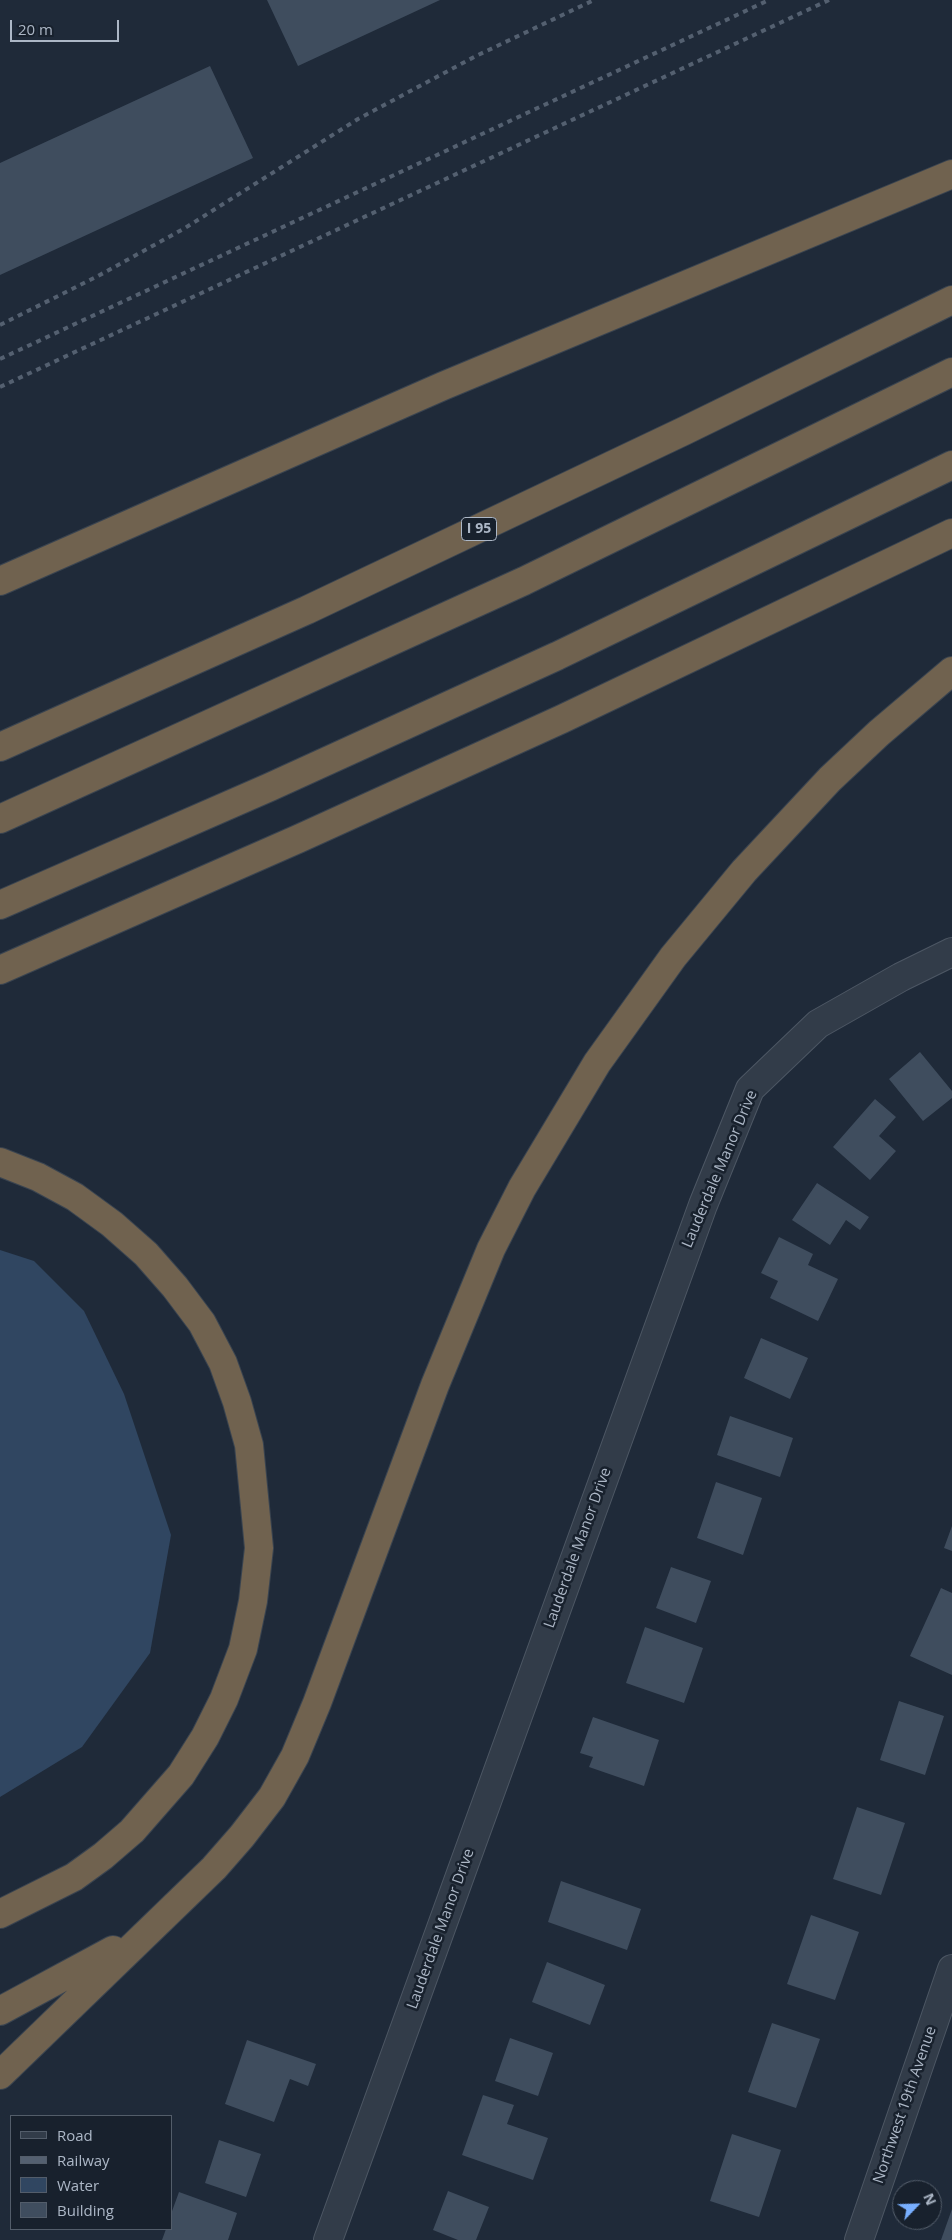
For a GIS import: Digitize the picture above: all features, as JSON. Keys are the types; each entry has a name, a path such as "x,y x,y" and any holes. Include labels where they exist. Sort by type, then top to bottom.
{"highway":[{"path":"0,581 443,386 952,174"},
{"name":"I 95","path":"0,747 307,610 684,431 952,300"},
{"path":"0,819 524,581 952,372"},
{"path":"0,905 270,787 548,660 952,465"},
{"path":"0,970 289,843 553,723 952,533"},
{"path":"0,2075 147,1931 201,1881 242,1836 272,1797 295,1756 317,1703 435,1385 491,1249 522,1188 597,1062 673,957 744,871 837,772 952,671"},
{"path":"0,1162 38,1177 75,1197 112,1224 164,1273 202,1323 222,1363 237,1402 249,1445 259,1548 253,1600 242,1649 224,1699 205,1737 181,1775 138,1825 103,1856 74,1878 0,1914"},
{"path":"0,2011 147,1931"}],"street":[{"name":"Lauderdale Manor Drive","path":"328,2240 703,1204 750,1089 818,1024 901,977 952,952"},
{"name":"Northwest 19th Avenue","path":"859,2240 952,1969"}],"water":[{"path":"0,1250 34,1261 84,1311 124,1394 171,1535 150,1653 82,1747 0,1797"}],"building":[{"path":"267,0 440,0 298,66"},
{"path":"210,66 253,158 0,275 0,163"},
{"path":"920,1052 952,1091 952,1098 923,1121 889,1079"},
{"path":"875,1099 896,1117 879,1136 896,1151 870,1180 833,1147"},
{"path":"817,1183 869,1217 860,1230 846,1220 830,1245 792,1220"},
{"path":"779,1237 813,1254 808,1265 838,1279 818,1321 770,1298 778,1281 761,1273"},
{"path":"761,1338 808,1358 790,1399 744,1378"},
{"path":"730,1416 793,1438 780,1477 717,1455"},
{"path":"716,1482 762,1498 743,1555 697,1538"},
{"path":"952,1526 952,1551 944,1548"},
{"path":"671,1567 711,1581 696,1623 656,1608"},
{"path":"941,1588 952,1593 952,1675 910,1656"},
{"path":"645,1627 703,1648 684,1703 626,1683"},
{"path":"899,1701 944,1716 925,1775 880,1760"},
{"path":"593,1717 659,1740 644,1786 589,1767 593,1757 580,1753"},
{"path":"857,1807 905,1823 881,1895 833,1879"},
{"path":"561,1881 641,1909 627,1950 548,1922"},
{"path":"811,1915 859,1932 835,2000 787,1984"},
{"path":"547,1962 605,1985 590,2025 532,2002"},
{"path":"772,2023 820,2039 796,2108 748,2092"},
{"path":"510,2038 553,2053 538,2096 495,2081"},
{"path":"247,2040 316,2064 308,2086 290,2079 274,2122 225,2104"},
{"path":"483,2095 514,2105 507,2124 548,2138 533,2180 462,2155"},
{"path":"732,2134 781,2150 759,2217 710,2201"},
{"path":"219,2140 261,2154 246,2197 205,2183"},
{"path":"448,2191 489,2207 476,2240 458,2240 433,2230"},
{"path":"179,2192 237,2213 228,2240 162,2240 166,2230 172,2230 172,2211"},
{"path":"952,2209 952,2240 941,2240"}],"railway":[{"path":"0,325 98,276 185,228 358,119 476,56 594,0"},
{"path":"0,359 769,0"},
{"path":"0,387 829,0"}]}
